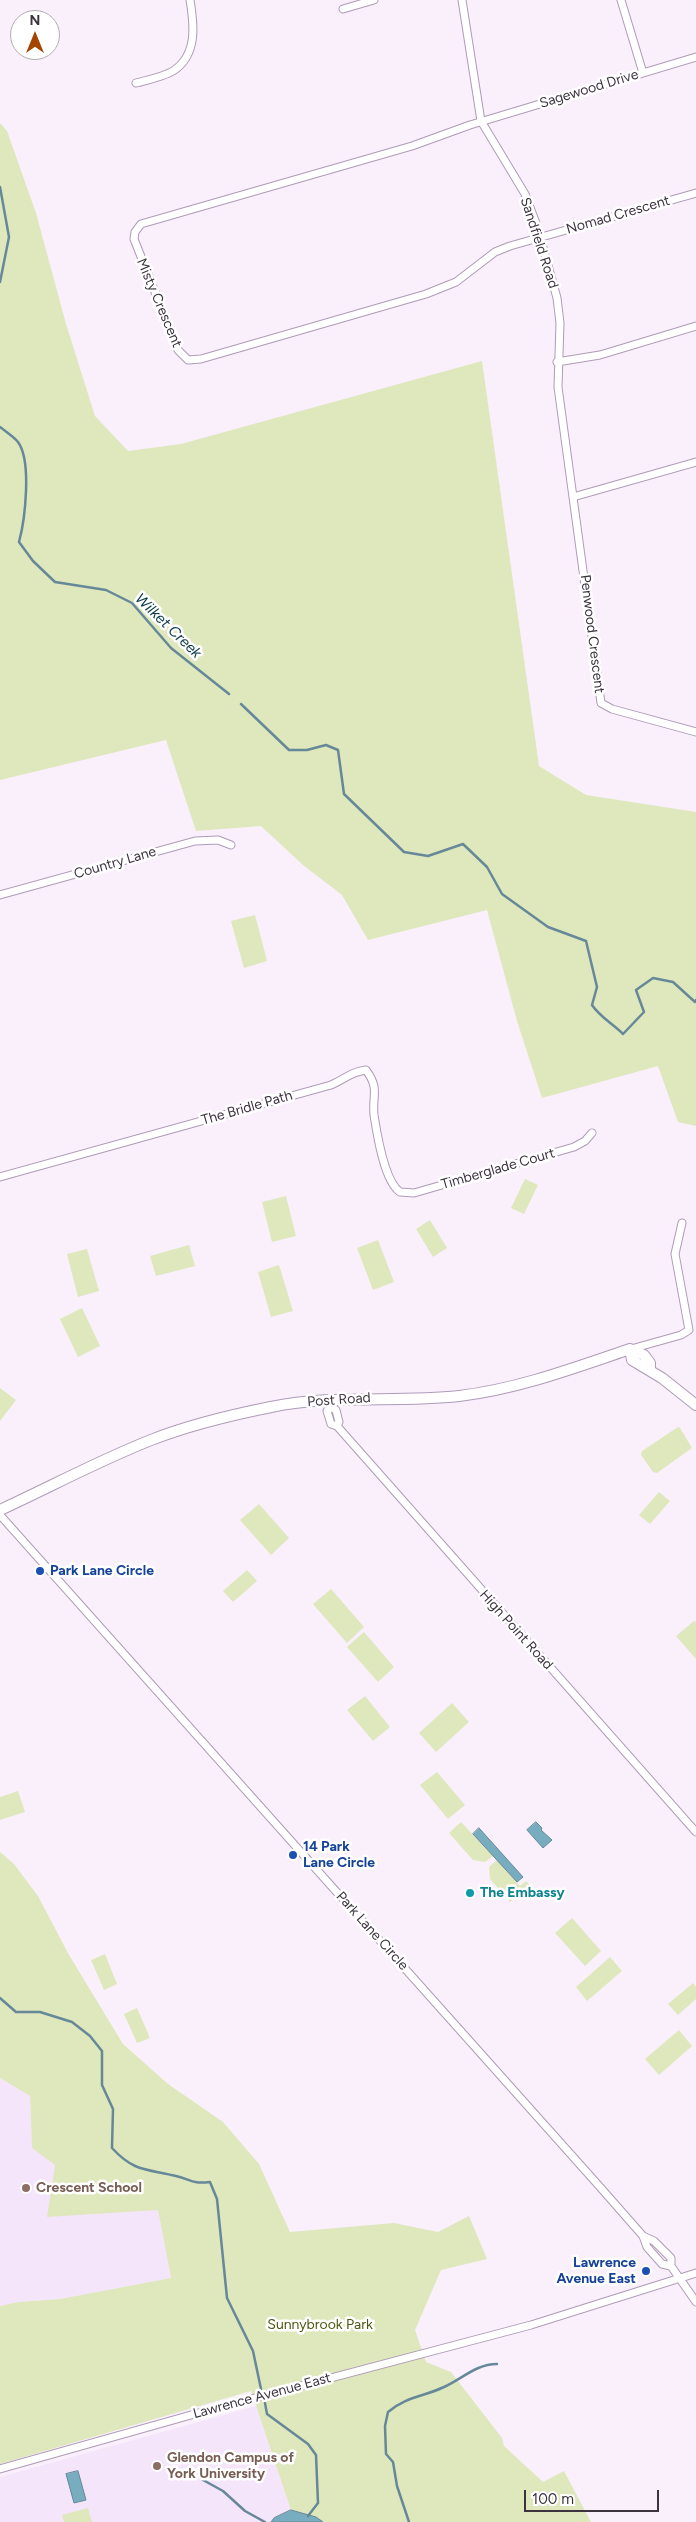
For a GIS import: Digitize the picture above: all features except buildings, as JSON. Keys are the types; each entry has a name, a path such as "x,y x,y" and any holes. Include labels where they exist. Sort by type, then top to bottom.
{"street":[{"path":"136,83 173,71 188,54 195,29 190,0"},
{"path":"343,9 374,0"},
{"name":"Sandfield Road","path":"462,0 481,121 524,194 541,238 559,313 558,387 573,497"},
{"path":"621,0 643,73"},
{"name":"Sagewood Drive","path":"481,121 696,57"},
{"name":"Misty Crescent","path":"481,121 412,146 141,224 135,232 136,246 178,350 188,360 201,359 426,294 456,282 495,252 541,238"},
{"name":"Nomad Crescent","path":"541,238 696,193"},
{"path":"557,362 600,355 696,326"},
{"path":"573,497 696,462"},
{"name":"Penwood Crescent","path":"573,497 601,703 612,709 696,732"},
{"name":"Country Lane","path":"0,895 195,841 218,840 231,845"},
{"name":"The Bridle Path","path":"0,1177 331,1085 353,1072 366,1070 373,1080 376,1091 374,1112 380,1146 391,1184 400,1192"},
{"name":"Timberglade Court","path":"400,1192 414,1193 574,1147 585,1141 592,1133"},
{"name":"Post Road","path":"0,1510 151,1440 221,1418 265,1408 436,1398 492,1392 681,1335 689,1330 675,1254 682,1223"},
{"path":"630,1350 644,1355 650,1363 650,1369 696,1405"},
{"name":"High Point Road","path":"330,1403 327,1412 331,1424 337,1426 696,1832"},
{"name":"Park Lane Circle","path":"0,1515 643,2236 654,2241 671,2258 671,2266 696,2302"},
{"name":"Lawrence Avenue East","path":"0,2469 173,2420 531,2325 696,2273"}],"shaded area":[{"name":"Crescent School","path":"0,2078 30,2096 32,2148 158,2210 171,2278 60,2299 18,2302 0,2306"},
{"name":"Glendon Campus of York University","path":"256,2406 295,2522 0,2522 0,2477"}],"green space":[{"path":"0,123 7,131 36,213 66,324 95,416 128,451 181,444 482,361 539,766 586,795 696,812 696,1126 678,1122 658,1066 542,1098 517,1021 487,910 368,940 342,895 303,865 261,826 196,831 166,740 0,780"},
{"path":"255,915 267,961 244,968 231,921"},
{"path":"525,1179 538,1185 524,1214 511,1208"},
{"path":"286,1196 296,1236 272,1242 262,1202"},
{"path":"430,1220 447,1248 433,1257 416,1229"},
{"path":"378,1240 394,1282 373,1290 357,1248"},
{"path":"189,1245 195,1266 156,1276 150,1256"},
{"path":"87,1249 99,1291 78,1297 67,1254"},
{"path":"279,1265 293,1311 271,1317 258,1272"},
{"path":"82,1308 100,1346 78,1357 60,1319"},
{"path":"0,1388 16,1400 0,1421"},
{"path":"678,1427 692,1448 657,1473 653,1472 641,1455 642,1451"},
{"path":"659,1492 670,1501 650,1524 639,1515"},
{"path":"259,1504 289,1538 271,1555 240,1520"},
{"path":"247,1570 257,1581 233,1602 223,1591"},
{"path":"331,1589 364,1627 347,1643 313,1604"},
{"path":"694,1621 696,1622 696,1659 676,1636"},
{"path":"364,1632 394,1667 378,1682 347,1647"},
{"path":"365,1696 390,1727 373,1741 347,1710"},
{"path":"452,1703 469,1722 436,1752 419,1733"},
{"path":"437,1772 465,1805 448,1819 420,1785"},
{"path":"18,1791 25,1812 0,1820 0,1797"},
{"path":"461,1822 493,1856 485,1862 473,1860 449,1833"},
{"name":"Sunnybrook Park","path":"0,1852 14,1864 38,1896 69,1955 123,2044 168,2084 223,2122 259,2164 290,2232 394,2223 438,2232 469,2216 487,2259 441,2270 415,2330 426,2362 451,2372 502,2438 504,2446 543,2482 564,2471 591,2522 295,2522 251,2391 0,2464 0,2306 18,2302 60,2299 171,2278 158,2210 47,2217 55,2165 32,2148 30,2096 0,2078"},
{"path":"497,1860 520,1886 526,1881 530,1885 510,1902 490,1879 489,1867"},
{"path":"572,1918 601,1951 585,1966 555,1933"},
{"path":"105,1954 117,1984 104,1990 91,1960"},
{"path":"610,1957 622,1971 587,2001 576,1987"},
{"path":"693,1983 696,1987 696,1999 678,2015 668,2004"},
{"path":"137,2008 150,2038 137,2043 124,2014"},
{"path":"679,2030 692,2046 659,2075 645,2059"},
{"path":"88,2508 92,2522 64,2522 62,2515"}],"water":[{"path":"536,1822 542,1828 541,1830 552,1840 543,1848 527,1830"},
{"path":"479,1828 523,1877 517,1882 473,1834"},
{"path":"78,2471 86,2500 74,2503 66,2474"},
{"path":"291,2510 316,2517 323,2522 271,2522 274,2518"}],"waterway":[{"name":"Wilket Creek","path":"0,187 9,237 0,282"},
{"name":"Wilket Creek","path":"0,427 18,442 25,463 26,491 19,542 33,561 55,582 106,590 132,603 171,648 229,694"},
{"name":"Wilket Creek","path":"241,704 289,750 307,750 326,745 338,750 344,794 404,852 428,856 463,844 487,867 502,894 548,927 586,941 597,987 592,1005 623,1034 644,1012 636,990 653,978 673,982 695,1002 696,1000"},
{"path":"0,1998 16,2012 40,2012 72,2022 90,2036 102,2051 102,2085 113,2109 112,2148 120,2156 134,2166 196,2182 210,2182 217,2199 227,2298 253,2351 261,2389"},
{"path":"409,2522 397,2486 393,2462 386,2454 385,2426 388,2412 402,2403 444,2387 482,2366 497,2364"},
{"path":"265,2403 267,2414 308,2444 316,2455 318,2503 308,2516"},
{"path":"203,2480 223,2491 245,2511 265,2522"}],"place":[{"name":"Park Lane Circle","path":"40,1571"},
{"name":"14 Park Lane Circle","path":"293,1855"},
{"name":"The Embassy","path":"470,1893"},
{"name":"Crescent School","path":"26,2188"},
{"name":"Lawrence Avenue East","path":"646,2271"},
{"name":"Glendon Campus of York University","path":"157,2466"}]}
